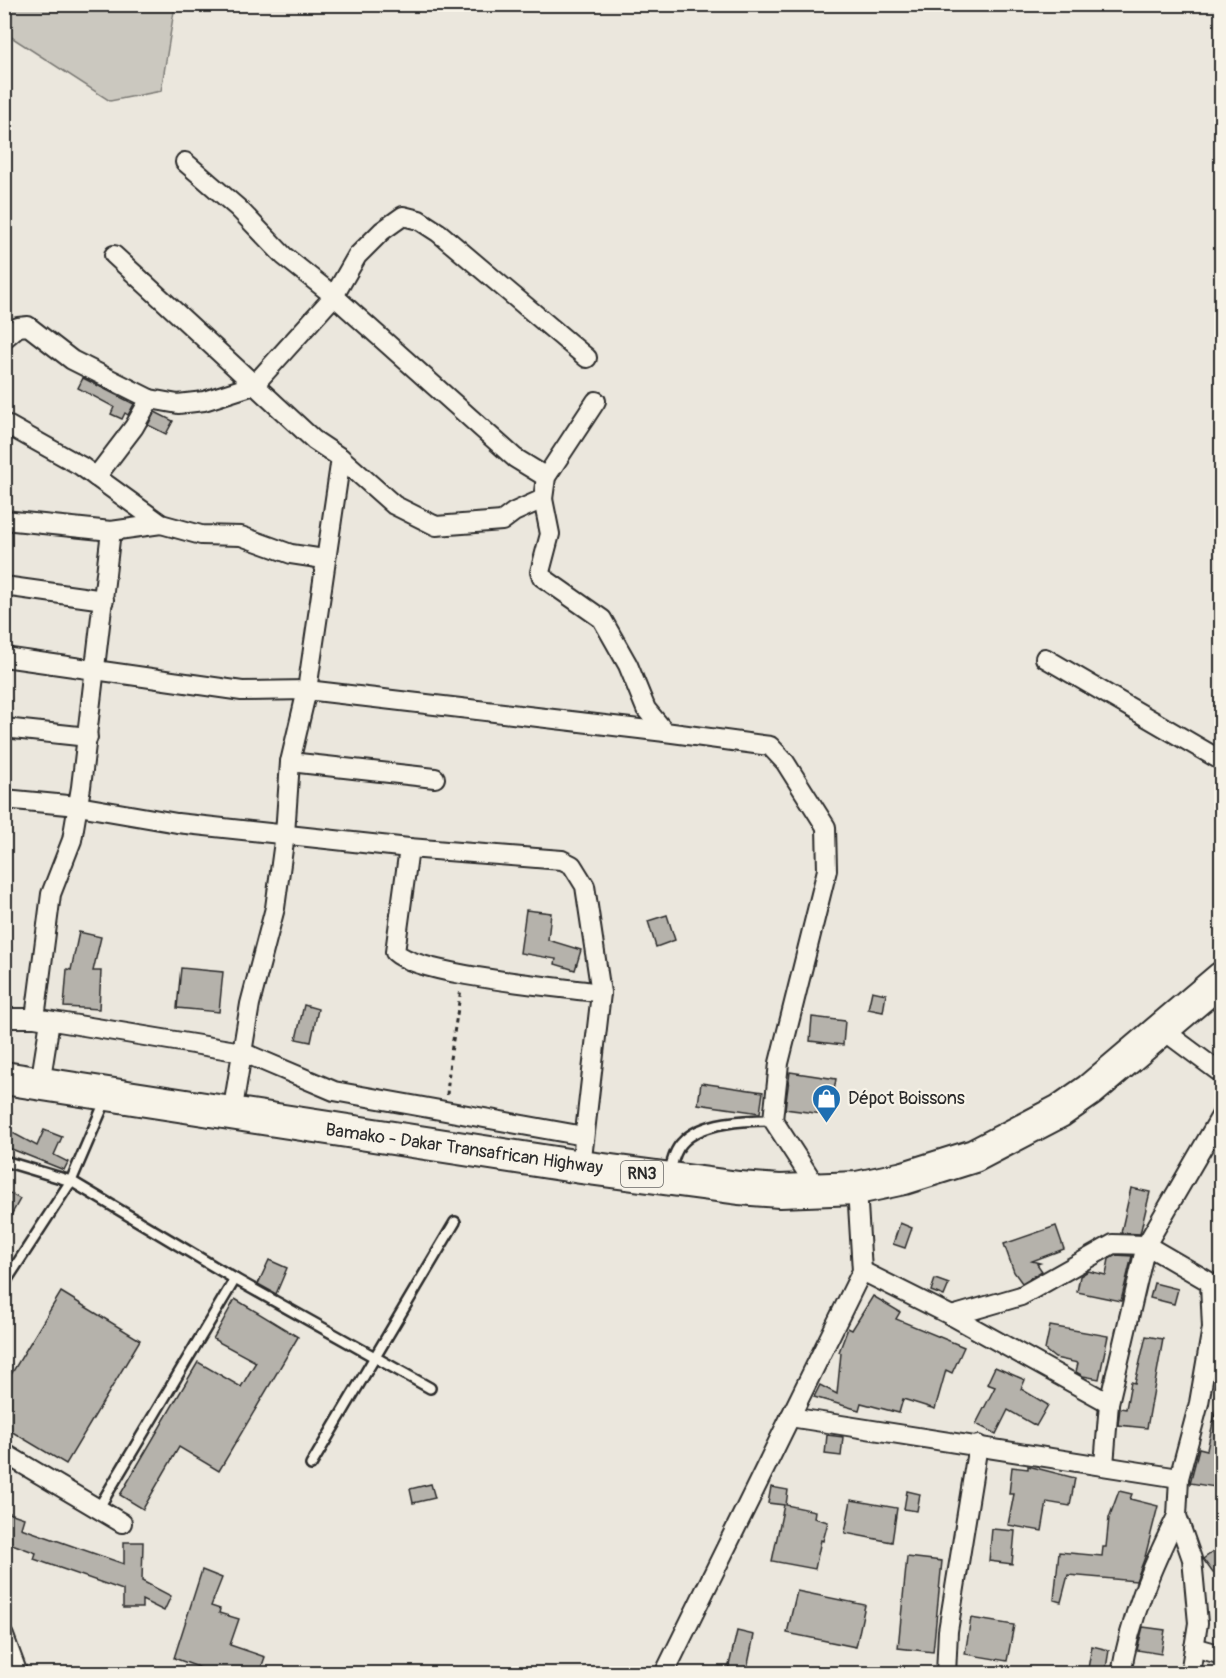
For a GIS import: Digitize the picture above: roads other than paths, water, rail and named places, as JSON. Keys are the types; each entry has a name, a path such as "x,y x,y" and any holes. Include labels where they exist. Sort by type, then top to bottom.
{"highway":[{"name":"Bamako - Dakar Transafrican Highway","path":"4,1078 581,1167 739,1188 819,1191 857,1188 945,1166 1013,1137 1090,1090 1163,1030 1221,978"}],"street":[{"path":"185,162 238,208 284,256 334,296 515,458 546,477"},
{"path":"4,339 18,327 28,326 72,360 150,399 178,404 204,401 254,385 334,296 357,256 382,231 403,216 419,220 439,232 587,358"},
{"path":"114,255 314,440 340,458 394,505 436,526 502,521 514,512 543,499"},
{"path":"96,477 134,428 150,399"},
{"path":"596,401 546,477 543,499 550,534 540,572 543,577 602,619 628,665 646,709 665,732"},
{"path":"9,430 96,477 161,524 201,535 241,536 291,554 324,559"},
{"path":"232,1114 250,1004 275,908 285,834 290,762 307,690 340,458"},
{"path":"4,520 111,531 161,524"},
{"path":"40,1084 51,894 72,840 78,806 97,671 111,531"},
{"path":"4,586 104,600"},
{"path":"4,657 242,691 307,690 770,746 785,762 826,827 827,870 779,1063 772,1120 819,1191"},
{"path":"1045,658 1221,761"},
{"path":"4,728 88,736"},
{"path":"290,762 435,778"},
{"path":"4,799 78,806 177,823 409,848 562,860 572,865 585,886 601,993 581,1167"},
{"path":"409,848 395,952 403,960 464,975 601,993"},
{"path":"4,1018 43,1019 242,1052 334,1091 584,1136"},
{"path":"1163,1030 1221,1074"},
{"path":"1104,1465 1109,1403 1146,1245 1221,1114"},
{"path":"664,1674 862,1271 857,1188"},
{"path":"952,1316 1021,1296 1113,1244 1146,1245 1216,1286 1212,1328 1199,1403 1179,1478 1177,1516 1192,1559 1198,1623 1190,1674"},
{"path":"862,1271 952,1316 1109,1403"},
{"path":"790,1417 1179,1478"},
{"path":"946,1674 948,1631 978,1445"},
{"path":"4,1453 122,1523"},
{"path":"1121,1674 1128,1633 1147,1578 1177,1516"},
{"path":"4,1636 18,1674"},
{"path":"1194,1647 1221,1655"}],"lane":[{"path":"4,1284 71,1181 108,1095"},
{"path":"669,1177 673,1158 682,1142 693,1135 740,1119 772,1120"},
{"path":"4,1161 71,1181 236,1279 430,1388"},
{"path":"312,1465 455,1222"},
{"path":"98,1509 236,1279"}],"place":[{"name":"Dépot Boissons","path":"827,1124"}]}
